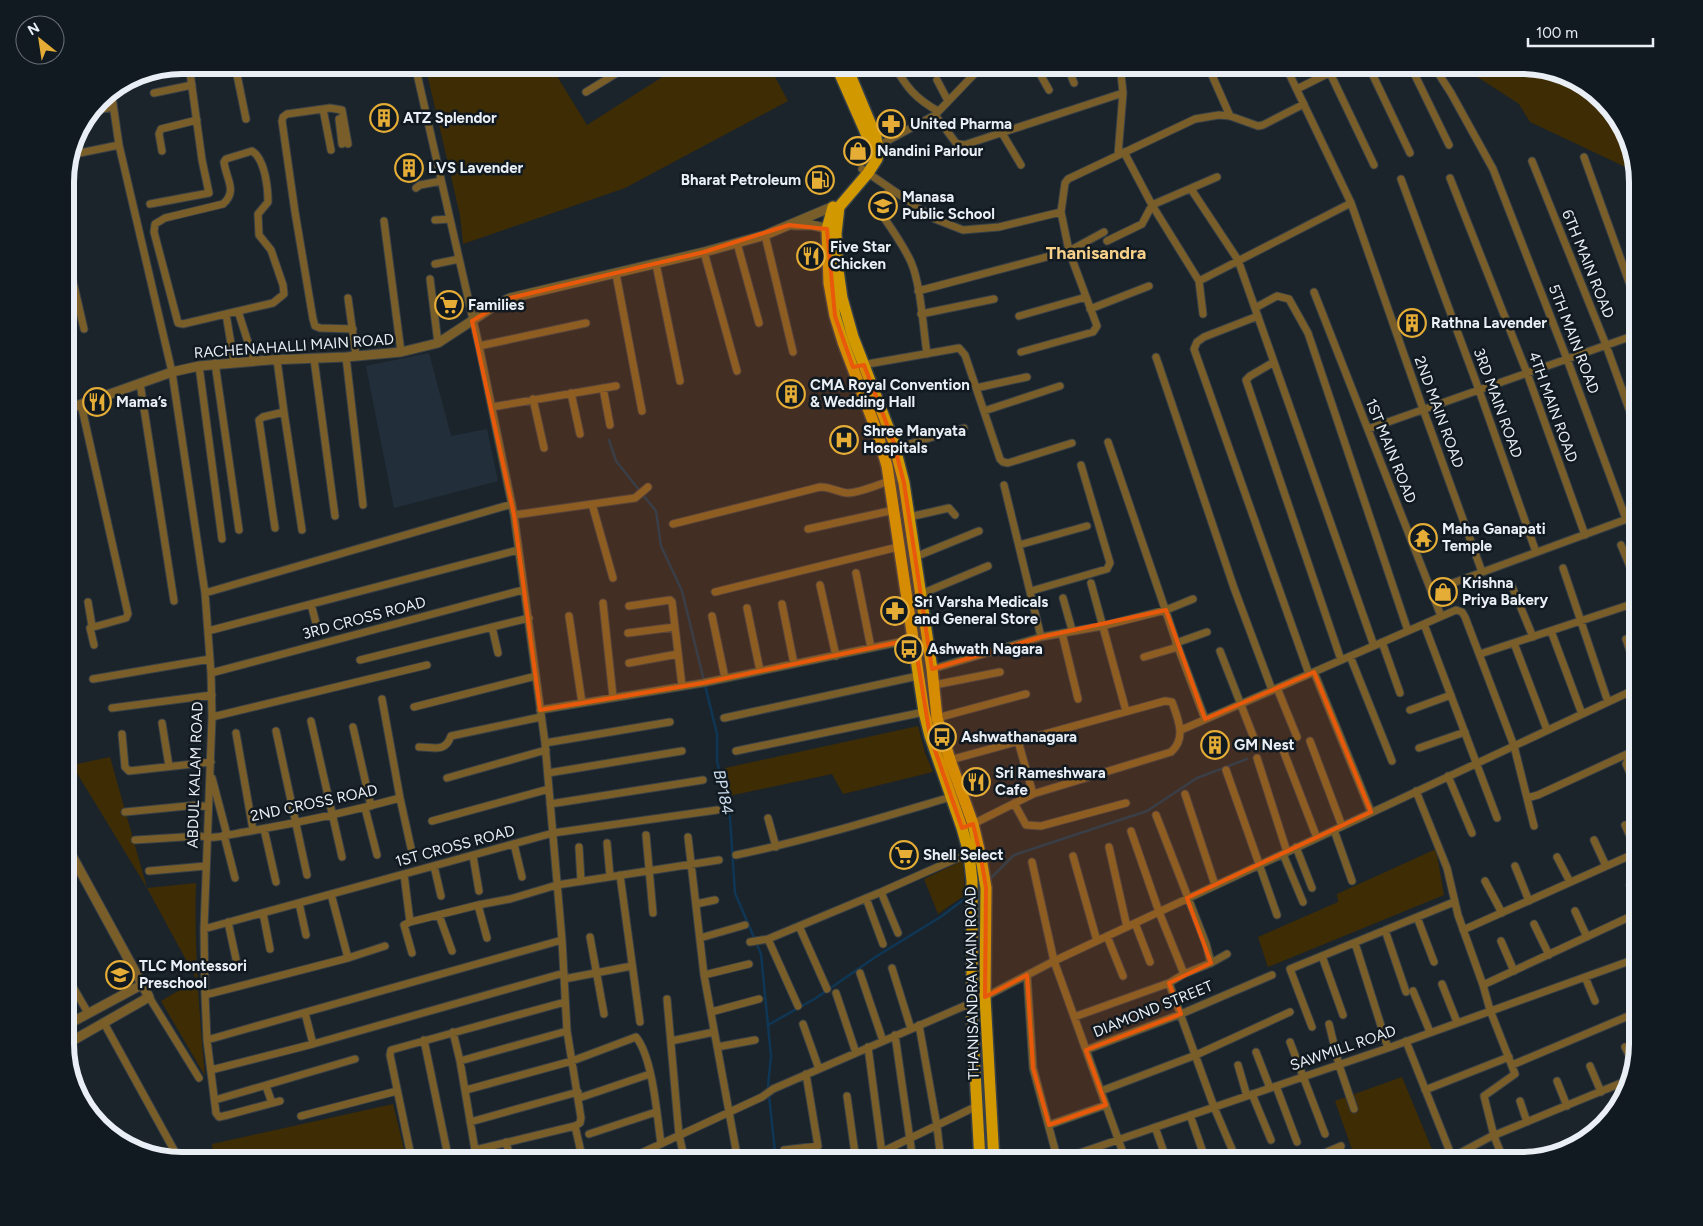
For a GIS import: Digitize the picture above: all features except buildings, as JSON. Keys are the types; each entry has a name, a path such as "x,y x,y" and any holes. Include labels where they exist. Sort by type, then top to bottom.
{"main road":[{"path":"840,74 869,140 874,147"},
{"path":"850,74 876,137 874,147"},
{"name":"THANISANDRA MAIN ROAD","path":"874,147 877,159 865,171 837,207 832,230 842,298 889,481 924,712 930,736 969,853 972,881 972,1002 980,1152"},
{"name":"THANISANDRA MAIN ROAD","path":"858,366 895,448 904,483 932,669 937,718 973,824 981,858 986,888 985,997 994,1152"}],"street":[{"path":"150,204 209,193 190,74"},
{"path":"238,74 246,120"},
{"path":"416,74 479,346 514,515 548,773 562,940 567,1032 582,1118 580,1123 575,1126 475,1150 466,1090 453,1032"},
{"path":"586,92 615,74"},
{"path":"899,74 904,84 936,113 960,145 1123,93"},
{"path":"874,147 936,113 975,74"},
{"path":"1040,74 1049,90"},
{"path":"1070,74 1074,83"},
{"path":"1121,74 1123,93 1121,154 1199,281 1203,314"},
{"path":"1211,74 1230,116"},
{"name":"2ND MAIN ROAD","path":"1290,74 1351,203 1482,572"},
{"path":"1297,89 1326,74"},
{"path":"1331,74 1374,165"},
{"path":"1372,74 1410,153"},
{"path":"1414,74 1449,145"},
{"name":"5TH MAIN ROAD","path":"1439,74 1493,169 1567,359 1626,519"},
{"path":"937,80 948,101"},
{"path":"154,93 192,85"},
{"name":"ABDUL KALAM ROAD","path":"112,99 119,145 172,372 205,593 212,695 204,929 205,995 207,1040 216,1113 219,1117 280,1101"},
{"path":"1021,352 1093,332 1097,326 1069,251 1060,212 1065,183 1068,179 1195,120 1219,115 1230,116 1258,126 1304,104"},
{"path":"101,110 113,108"},
{"path":"323,109 331,150"},
{"path":"345,144 342,110 323,109 287,114 282,121 294,212 315,326 320,328 353,328"},
{"path":"162,151 161,129 197,120"},
{"path":"1002,132 1021,166"},
{"path":"77,154 119,145"},
{"path":"252,151 257,154 261,161 268,190 268,202 258,214 259,235 271,250 284,294 273,303 226,314 183,324 178,323 154,227 158,221 165,218 223,204 231,193 224,162 226,159 252,151"},
{"path":"1584,157 1629,282"},
{"name":"6TH MAIN ROAD","path":"1532,161 1606,345 1629,409"},
{"path":"865,171 935,219 963,230 1000,227 1060,212"},
{"path":"1108,241 1142,224 1152,205 1218,177"},
{"name":"4TH MAIN ROAD","path":"1450,178 1527,373 1584,534"},
{"name":"3RD MAIN ROAD","path":"1402,179 1536,552"},
{"path":"416,188 420,185 441,181"},
{"path":"891,189 876,206 902,244 912,264 918,291 926,354"},
{"path":"1191,189 1238,260 1374,646"},
{"path":"1199,281 1351,203"},
{"name":"RACHENAHALLI MAIN ROAD","path":"74,407 172,372 216,363 346,357 401,352 438,343 510,298 616,274 737,243 837,207"},
{"path":"435,220 450,218"},
{"path":"384,221 401,352"},
{"path":"789,225 812,225 832,230"},
{"path":"918,291 1069,251 1104,232"},
{"path":"765,234 793,352"},
{"path":"737,243 759,323"},
{"path":"704,252 738,371"},
{"path":"435,264 459,259"},
{"path":"656,264 680,381"},
{"path":"616,274 642,411"},
{"path":"430,279 438,343"},
{"path":"74,285 84,329"},
{"path":"1090,309 1149,286"},
{"name":"1ST MAIN ROAD","path":"1314,292 1441,616"},
{"path":"1255,308 1277,296 1289,300 1308,333 1408,631"},
{"path":"1020,316 1086,297"},
{"path":"348,298 356,356"},
{"path":"921,314 994,299"},
{"path":"238,311 254,361"},
{"path":"226,314 234,362"},
{"path":"1258,316 1204,337 1197,342 1194,348 1312,673 1371,812"},
{"path":"479,346 586,323"},
{"path":"1368,429 1629,337"},
{"path":"858,366 959,348 965,355 1000,459 1003,462 1008,463 1072,443"},
{"path":"346,357 363,505"},
{"path":"1156,358 1234,588 1275,689 1297,737"},
{"path":"314,359 335,516"},
{"path":"277,360 302,530"},
{"path":"1274,362 1246,380 1341,660"},
{"path":"216,363 239,530"},
{"path":"199,366 222,539"},
{"path":"976,388 1027,377"},
{"path":"140,383 174,601"},
{"path":"492,407 616,386"},
{"path":"984,411 1060,386"},
{"path":"602,388 610,425"},
{"path":"571,393 580,434"},
{"path":"533,399 544,448"},
{"path":"81,404 128,614 126,618 92,626"},
{"path":"275,528 260,420 263,417 284,412"},
{"path":"895,448 964,428"},
{"path":"1108,442 1177,645 1205,719"},
{"path":"1031,591 1107,569 1110,566 1082,465"},
{"path":"673,524 815,488 830,487 844,493 850,493 889,481"},
{"path":"1004,486 1041,638"},
{"path":"514,515 635,498 648,487"},
{"path":"205,593 512,504"},
{"path":"592,504 613,578"},
{"path":"909,517 949,508 955,515"},
{"path":"808,529 894,510"},
{"path":"1432,591 1629,518"},
{"path":"1019,545 1087,526"},
{"path":"915,557 979,531"},
{"path":"1622,545 1629,563"},
{"path":"715,592 898,547"},
{"path":"208,631 518,550"},
{"path":"921,594 988,566"},
{"path":"1563,568 1608,702"},
{"path":"856,573 871,648"},
{"path":"1091,583 1126,711"},
{"path":"1511,584 1533,636"},
{"path":"820,585 836,656"},
{"name":"3RD CROSS ROAD","path":"211,673 523,590"},
{"path":"1063,598 1072,630"},
{"path":"932,669 1072,630 1102,626 1166,610 1193,599"},
{"path":"629,606 671,601 682,686"},
{"path":"88,602 92,626 90,628 94,645"},
{"path":"603,603 613,697"},
{"path":"311,604 318,627"},
{"path":"782,604 794,664"},
{"path":"1480,654 1629,605"},
{"path":"747,608 760,671"},
{"path":"1181,730 1456,610 1462,612 1480,654 1514,746 1534,826"},
{"path":"569,616 582,703"},
{"path":"712,616 725,678"},
{"path":"360,660 529,618"},
{"path":"1424,624 1496,818"},
{"path":"492,627 498,653"},
{"path":"628,633 675,627"},
{"path":"1551,630 1582,714"},
{"path":"1144,657 1207,632"},
{"path":"1062,633 1078,699"},
{"path":"1626,638 1629,647"},
{"path":"419,747 440,749 446,746 451,736 582,703 703,683 914,639"},
{"path":"1382,642 1400,692"},
{"path":"1514,643 1547,730"},
{"path":"1220,651 1239,704 1257,746"},
{"path":"629,663 678,654"},
{"path":"1350,656 1392,761"},
{"path":"93,679 210,659"},
{"path":"212,716 427,666"},
{"path":"934,685 1000,672"},
{"path":"414,707 536,676"},
{"path":"724,718 918,676"},
{"path":"648,1152 679,1135 762,1097 773,1089 985,997 1054,961 1187,898 1629,692"},
{"path":"937,718 1026,694"},
{"path":"112,708 212,695"},
{"path":"1410,710 1451,695"},
{"name":"2ND CROSS ROAD","path":"135,840 200,836 207,838 264,829 368,807 400,798 382,699"},
{"path":"950,760 1169,700 1172,702 1181,730 1177,747 1171,752 1033,794 962,828"},
{"path":"736,751 924,712"},
{"path":"311,722 342,857"},
{"path":"446,778 545,746 670,722"},
{"path":"162,723 169,766"},
{"path":"353,727 377,854"},
{"path":"276,731 307,875"},
{"path":"1419,748 1465,732"},
{"path":"236,733 253,830"},
{"path":"122,734 125,768 129,771 169,766 210,766 235,878"},
{"path":"1018,741 1033,794"},
{"path":"1310,741 1342,826"},
{"path":"1283,750 1317,838"},
{"path":"548,773 682,751"},
{"path":"1527,798 1629,756"},
{"path":"1257,758 1285,853 1303,902"},
{"path":"1629,759 1626,764 1629,771"},
{"path":"1226,770 1277,915"},
{"path":"1448,776 1472,833"},
{"path":"550,804 703,780"},
{"path":"432,821 549,789"},
{"path":"1416,791 1447,868 1454,902 1463,930 1490,1010 1515,1074 1484,1096 1494,1136 1500,1152"},
{"path":"1185,794 1215,885"},
{"path":"736,855 776,847 951,797"},
{"path":"400,798 411,848"},
{"path":"1014,803 1026,825 1041,826 1126,803"},
{"path":"125,812 196,805 208,807"},
{"name":"1ST CROSS ROAD","path":"204,929 553,833 717,810"},
{"path":"1156,815 1206,944 1211,963"},
{"path":"768,818 776,847"},
{"path":"1625,825 1629,834"},
{"path":"264,829 276,882"},
{"path":"1334,830 1352,881"},
{"path":"1131,831 1159,912 1184,974"},
{"path":"646,834 653,913"},
{"path":"688,837 704,975 736,1152"},
{"path":"1594,840 1606,866"},
{"path":"607,842 610,876"},
{"path":"514,844 522,877"},
{"path":"579,847 581,881"},
{"path":"1109,847 1127,927"},
{"path":"1296,848 1312,888"},
{"path":"750,942 768,939 969,853"},
{"path":"473,856 479,891"},
{"path":"1073,856 1097,941"},
{"path":"1463,930 1629,856"},
{"path":"1557,857 1570,882"},
{"path":"74,860 149,996 199,1078"},
{"path":"412,953 404,925 410,922 510,899 557,885 719,860"},
{"name":"DIAMOND STREET","path":"1032,862 1054,961 1086,1050 1181,1014 1272,975"},
{"path":"149,870 206,866"},
{"path":"434,866 441,896"},
{"path":"1515,866 1529,901"},
{"path":"404,874 410,922"},
{"path":"620,875 640,1022"},
{"path":"1485,881 1502,912"},
{"path":"881,892 898,933"},
{"path":"331,894 348,958"},
{"path":"866,898 883,944"},
{"path":"696,904 715,900"},
{"path":"1312,1027 1290,969 1454,902"},
{"path":"299,903 306,935"},
{"path":"478,905 488,938"},
{"path":"1575,911 1587,937"},
{"path":"263,913 270,949"},
{"path":"440,915 452,951"},
{"path":"1417,917 1434,962"},
{"path":"1483,985 1629,917"},
{"path":"228,922 236,959"},
{"path":"1135,923 1150,962"},
{"path":"1534,924 1548,955"},
{"path":"700,938 745,925"},
{"path":"799,926 827,989"},
{"path":"1386,930 1409,991 1430,1032"},
{"path":"1107,936 1123,976"},
{"path":"590,937 604,1014"},
{"path":"768,939 798,1006"},
{"path":"207,1040 562,940"},
{"path":"1501,941 1514,971"},
{"path":"1355,943 1388,1048"},
{"path":"205,995 348,958 386,946"},
{"path":"1074,1017 1169,983 1228,954"},
{"path":"1322,956 1343,1015"},
{"name":"SAWMILL ROAD","path":"1083,1152 1406,1042 1629,961"},
{"path":"704,975 749,964"},
{"path":"211,1070 564,976 596,973 632,966"},
{"path":"892,968 910,1029"},
{"path":"860,973 883,1041"},
{"path":"1027,975 1033,1068 1055,1152"},
{"path":"1585,977 1594,1001"},
{"path":"1169,983 1214,1107 1234,1152"},
{"path":"74,1021 143,984"},
{"path":"1442,984 1457,1022"},
{"path":"74,989 88,1014"},
{"path":"836,993 856,1053"},
{"path":"74,1040 149,996"},
{"path":"666,999 679,1135 683,1152"},
{"path":"711,1012 759,999"},
{"path":"410,1152 390,1054 391,1050 565,1002"},
{"path":"1101,1091 1196,1055 1290,1012"},
{"path":"305,1013 313,1044"},
{"path":"1512,1066 1629,1016"},
{"path":"104,1023 175,1152"},
{"path":"802,1024 819,1069"},
{"path":"1329,1024 1339,1065 1354,1109"},
{"path":"919,1025 940,1152"},
{"path":"460,1060 567,1032"},
{"path":"671,1041 714,1032"},
{"path":"895,1036 912,1152"},
{"path":"466,1090 572,1060 636,1037 641,1044 650,1074 661,1144"},
{"path":"424,1040 447,1152"},
{"path":"717,1047 755,1040"},
{"path":"1290,1042 1325,1134"},
{"path":"1406,1042 1425,1090 1446,1152"},
{"path":"1626,1046 1629,1053"},
{"path":"868,1047 882,1152 977,1106"},
{"path":"1086,1050 1123,1152"},
{"path":"1256,1052 1297,1142"},
{"path":"1425,1090 1509,1057"},
{"path":"215,1100 354,1059"},
{"path":"1238,1065 1271,1140"},
{"path":"1590,1066 1601,1092"},
{"path":"470,1122 578,1095 650,1074"},
{"path":"784,1150 818,1146 806,1074"},
{"path":"1557,1081 1567,1106"},
{"path":"1462,1152 1494,1136 1622,1084"},
{"path":"266,1086 272,1103"},
{"path":"301,1116 397,1091"},
{"path":"847,1096 855,1152"},
{"path":"1520,1100 1527,1122"},
{"path":"1049,1125 1106,1105"},
{"path":"588,1134 656,1112"},
{"path":"1190,1116 1203,1152"},
{"path":"575,1126 581,1152"},
{"path":"1155,1127 1164,1152"},
{"path":"506,1142 509,1152"},
{"path":"1327,1152 1341,1146"}],"highlighted area":[{"path":"789,225 827,229 835,316 853,367 864,365 893,440 904,483 932,669 1041,637 1166,610 1205,719 1314,672 1371,812 1187,898 1211,963 1169,983 1181,1014 1086,1050 1106,1105 1049,1125 1033,1068 1027,975 985,997 986,888 981,858 973,824 962,828 930,736 914,639 703,683 540,710 514,515 472,321 510,298 704,252"}],"shaded area":[{"path":"427,74 556,74 587,125 667,74 775,74 774,75 788,101 625,188 463,244 460,215"},
{"path":"1473,74 1535,75 1556,79 1575,88 1598,105 1615,128 1624,147 1628,168 1530,122 1519,104"},
{"path":"429,353 451,436 487,429 498,481 394,508 366,366"},
{"path":"918,726 925,753 933,772 843,794 832,774 729,796 725,768"},
{"path":"110,757 147,888 74,768 74,765"},
{"path":"1436,849 1444,895 1268,967 1258,937 1338,902 1337,894"},
{"path":"963,860 965,895 938,914 924,879"},
{"path":"196,883 198,979 205,1076 161,1001 197,980 147,888"},
{"path":"1402,1077 1433,1152 1353,1152 1335,1101"},
{"path":"393,1104 405,1152 213,1152 212,1144"}],"waterway":[{"name":"BP184","path":"609,440 616,461 656,511 661,546 682,591 717,734 717,761 730,818 735,893 761,954 771,1056 768,1086 775,1152"},
{"path":"989,880 1014,855 1147,811 1197,778 1247,759"},
{"path":"768,1025 816,998 877,956 942,916 967,897"}],"place":[{"name":"ATZ Splendor","path":"384,118"},
{"name":"United Pharma","path":"891,124"},
{"name":"Nandini Parlour","path":"858,151"},
{"name":"LVS Lavender","path":"409,168"},
{"name":"Bharat Petroleum","path":"820,180"},
{"name":"Manasa Public School","path":"883,206"},
{"name":"Five Star Chicken","path":"811,256"},
{"name":"Families","path":"449,305"},
{"name":"Rathna Lavender","path":"1412,323"},
{"name":"CMA Royal Convention & Wedding Hall","path":"791,394"},
{"name":"Mama’s","path":"97,402"},
{"name":"Shree Manyata Hospitals","path":"844,440"},
{"name":"Maha Ganapati Temple","path":"1423,538"},
{"name":"Krishna Priya Bakery","path":"1443,592"},
{"name":"Sri Varsha Medicals and General Store","path":"895,611"},
{"name":"Ashwath Nagara","path":"909,649"},
{"name":"Ashwathanagara","path":"942,737"},
{"name":"GM Nest","path":"1215,745"},
{"name":"Sri Rameshwara Cafe","path":"976,782"},
{"name":"Shell Select","path":"904,855"},
{"name":"TLC Montessori Preschool","path":"120,975"}],"district":[{"name":"Thanisandra","path":"1096,253"}]}
